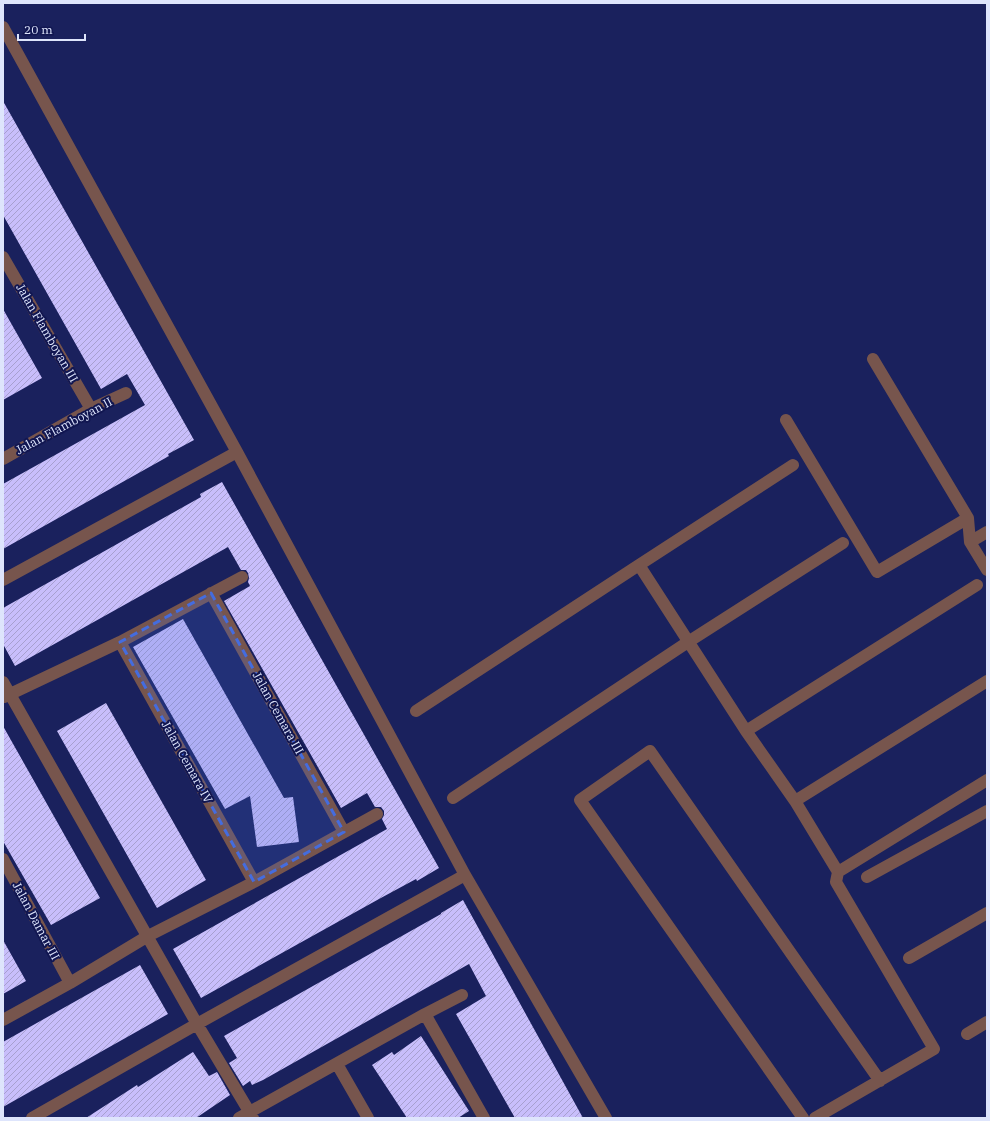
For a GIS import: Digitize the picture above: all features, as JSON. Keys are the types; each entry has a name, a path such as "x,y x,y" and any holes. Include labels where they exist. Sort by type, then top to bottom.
{"street":[{"path":"3,27 238,452 465,875 606,1118"},
{"name":"Jalan Flamboyan III","path":"3,257 91,409"},
{"path":"873,359 968,518 970,542 987,570"},
{"name":"Jalan Flamboyan II","path":"3,459 91,409 126,393"},
{"path":"786,420 877,572 968,518"},
{"path":"3,580 238,452"},
{"path":"416,711 793,466"},
{"path":"970,542 987,532"},
{"path":"453,798 688,642 843,543"},
{"path":"639,565 746,731 795,801 838,872 836,882 934,1049 815,1118"},
{"path":"6,696 120,642 242,576"},
{"path":"746,731 977,585"},
{"name":"Jalan Cemara III","path":"211,593 344,832"},
{"name":"Jalan Cemara IV","path":"120,642 254,882"},
{"path":"795,801 987,681"},
{"path":"3,682 6,696 148,936 247,1116 424,1014 462,995"},
{"path":"803,1118 580,800 650,752 880,1081"},
{"path":"838,872 987,780"},
{"path":"867,876 987,811"},
{"path":"3,1020 70,983 148,936 254,882 377,814"},
{"name":"Jalan Damar III","path":"3,859 70,983"},
{"path":"32,1118 197,1024 465,875"},
{"path":"909,958 987,913"},
{"path":"424,1014 484,1118"},
{"path":"967,1034 987,1022"},
{"path":"337,1064 368,1118"}],"highlighted area":[{"path":"211,593 344,832 254,882 120,642"}],"building":[{"path":"3,101 194,440 168,454 169,456 3,549 3,484 145,405 127,374 101,389 3,215"},
{"path":"3,309 42,378 3,400"},
{"path":"222,482 439,868 417,881 416,879 379,899 201,998 173,949 387,829 382,819 384,811 381,807 375,807 367,793 341,808 224,601 250,586 248,582 248,573 246,570 241,570 228,547 15,666 3,644 3,608 201,497 200,494"},
{"path":"183,619 284,798 293,797 299,842 257,847 250,796 225,809 133,647"},
{"path":"106,703 206,880 157,908 57,731"},
{"path":"3,726 100,898 51,925 3,841"},
{"path":"463,900 583,1118 515,1118 456,1014 486,996 469,964 263,1080 252,1085 250,1081 243,1086 229,1063 237,1058 224,1036 441,914"},
{"path":"3,940 26,981 3,994"},
{"path":"140,965 168,1014 3,1107 3,1042"},
{"path":"421,1036 469,1111 458,1118 407,1118 372,1065 392,1052 394,1055"},
{"path":"193,1052 209,1076 217,1072 230,1095 196,1118 86,1118 137,1085 138,1087"}]}
